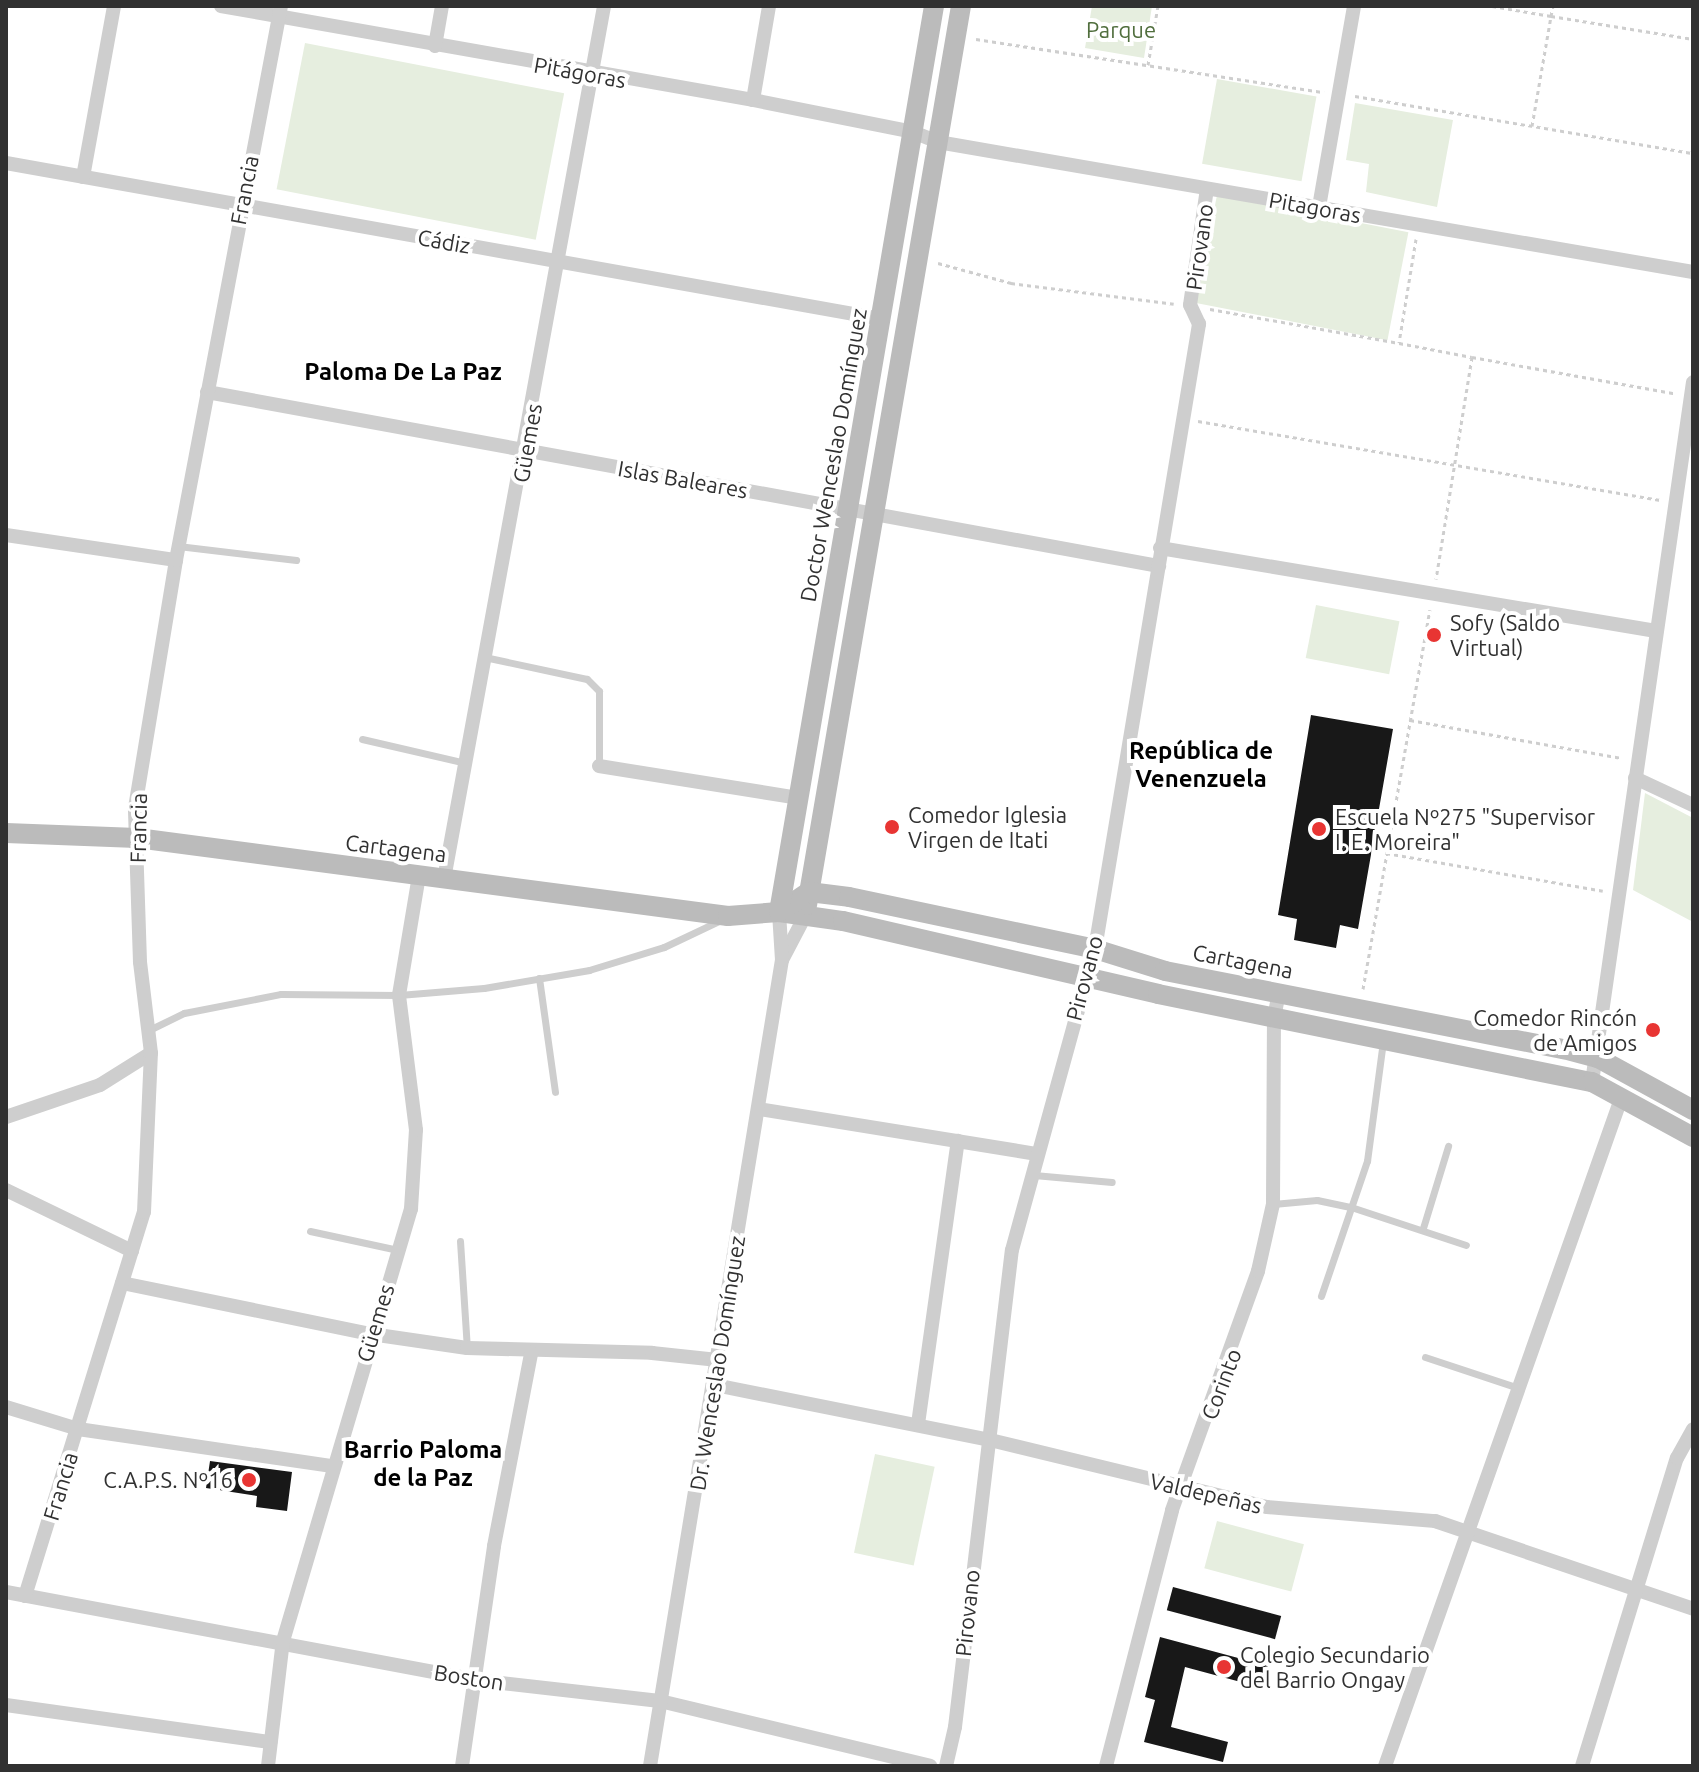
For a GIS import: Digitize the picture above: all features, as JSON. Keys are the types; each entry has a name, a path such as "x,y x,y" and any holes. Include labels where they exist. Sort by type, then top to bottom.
{"main road":[{"name":"Doctor Wenceslao Domínguez","path":"779,912 934,6"},
{"path":"805,916 961,6"},
{"name":"Cartagena","path":"6,833 137,838 728,916 779,912 805,916 1085,974 1274,1018 1592,1082 1693,1137"},
{"name":"Cartagena","path":"779,912 809,892 1095,949 1165,971 1598,1058 1693,1110"}],"street":[{"path":"83,177 114,6"},
{"name":"Pitágoras","path":"221,6 280,11 435,46 753,100 913,132 938,142"},
{"path":"435,46 442,6"},
{"name":"Güemes","path":"444,879 489,658 604,6"},
{"path":"753,100 769,6"},
{"path":"1319,207 1354,6"},
{"name":"Francia","path":"25,1596 132,1251 149,1168 151,1053 140,962 135,808 177,553 280,11"},
{"name":"Pitagoras","path":"938,142 1693,272"},
{"name":"Cádiz","path":"6,163 882,319"},
{"name":"Pirovano","path":"946,1766 955,1727 986,1439 1012,1250 1085,974 1095,949 1199,324 1190,305 1207,189"},
{"path":"1592,1082 1598,1058 1674,502 1687,466 1692,390"},
{"name":"Islas Baleares","path":"207,392 1159,566"},
{"path":"6,535 177,553"},
{"path":"1160,548 1656,631"},
{"path":"599,766 799,798"},
{"path":"1635,778 1693,805"},
{"name":"Güemes","path":"268,1766 283,1641 398,1250 417,1169 399,995 419,876"},
{"name":"Dr. Wenceslao Domínguez","path":"650,1766 715,1385 782,960 779,912"},
{"name":"Dr. Wenceslao Domínguez","path":"782,960 805,916"},
{"name":"Corinto","path":"1106,1766 1180,1488 1237,1341 1273,1204 1274,1018 1279,992"},
{"path":"6,1117 100,1085 151,1053"},
{"path":"1385,1766 1622,1096"},
{"path":"759,1109 1037,1154"},
{"path":"918,1424 958,1141"},
{"path":"6,1190 132,1251"},
{"path":"122,1283 371,1334 467,1348 531,1353 598,1351 718,1360"},
{"path":"462,1766 494,1546 531,1353"},
{"name":"Valdepeñas","path":"715,1385 986,1439 1267,1507 1408,1516 1693,1609"},
{"path":"6,1407 78,1429 332,1466"},
{"path":"1582,1766 1677,1458 1693,1429"},
{"name":"Boston","path":"6,1592 283,1641 475,1680 660,1701 930,1766"},
{"path":"6,1705 270,1742"}],"lane":[{"path":"177,553 296,560"},
{"path":"489,658 587,679 599,691 599,766"},
{"path":"362,739 468,763"},
{"path":"149,1030 184,1013 281,994 399,995 539,978 664,947 728,916"},
{"path":"539,978 555,1092"},
{"path":"1321,1296 1367,1161 1384,1039"},
{"path":"1423,1228 1448,1146"},
{"path":"1031,1175 1112,1182"},
{"path":"1273,1204 1317,1200 1351,1207 1423,1228 1466,1245"},
{"path":"310,1231 398,1250"},
{"path":"460,1241 467,1348"},
{"path":"1425,1357 1519,1388"}],"path":[{"path":"1148,65 1158,6"},
{"path":"1492,6 1693,39"},
{"path":"1532,126 1553,6"},
{"path":"1399,343 1418,226"},
{"path":"919,258 1011,283 1190,305 1472,357 1692,390"},
{"path":"1360,1008 1456,467 1472,357"},
{"path":"1183,418 1674,502"},
{"path":"1410,720 1638,760"},
{"path":"1386,853 1620,894"}],"green space":[{"name":"Parque","path":"1092,6 1152,6 1144,58 1085,48"},
{"path":"305,43 564,93 536,240 277,189"},
{"path":"1217,79 1316,97 1302,181 1202,164"},
{"path":"1355,103 1453,120 1437,207 1366,192 1369,164 1346,160"},
{"path":"1217,195 1408,232 1387,340 1196,303"},
{"path":"1316,605 1399,621 1389,674 1306,658"},
{"path":"1645,793 1693,818 1693,922 1633,890"},
{"path":"875,1454 935,1467 914,1565 854,1553"},
{"path":"1217,1521 1304,1544 1291,1592 1204,1568"}],"building":[{"path":"1311,715 1393,729 1358,929 1340,925 1336,948 1294,940 1297,919 1278,915"},
{"name":"C.A.P.S. Nº16","path":"210,1461 292,1472 287,1511 256,1507 257,1496 206,1488"},
{"path":"1173,1587 1281,1616 1275,1639 1167,1610"},
{"name":"Colegio Secundario del Barrio Ongay","path":"1160,1637 1268,1666 1263,1688 1185,1667 1171,1727 1228,1742 1223,1762 1144,1742 1155,1700 1145,1697"}],"place":[{"name":"Sofy (Saldo Virtual)","path":"1434,635"},
{"name":"Comedor Iglesia Virgen de Itati","path":"892,827"},
{"name":"Escuela Nº275 \"Supervisor I. E. Moreira\"","path":"1319,829"},
{"name":"Comedor Rincón de Amigos","path":"1653,1030"},
{"name":"C.A.P.S. Nº16","path":"249,1480"},
{"name":"Colegio Secundario del Barrio Ongay","path":"1224,1667"}],"district":[{"name":"Paloma De La Paz","path":"403,372"},
{"name":"República de Venenzuela","path":"1201,765"},
{"name":"Barrio Paloma de la Paz","path":"423,1464"}]}
